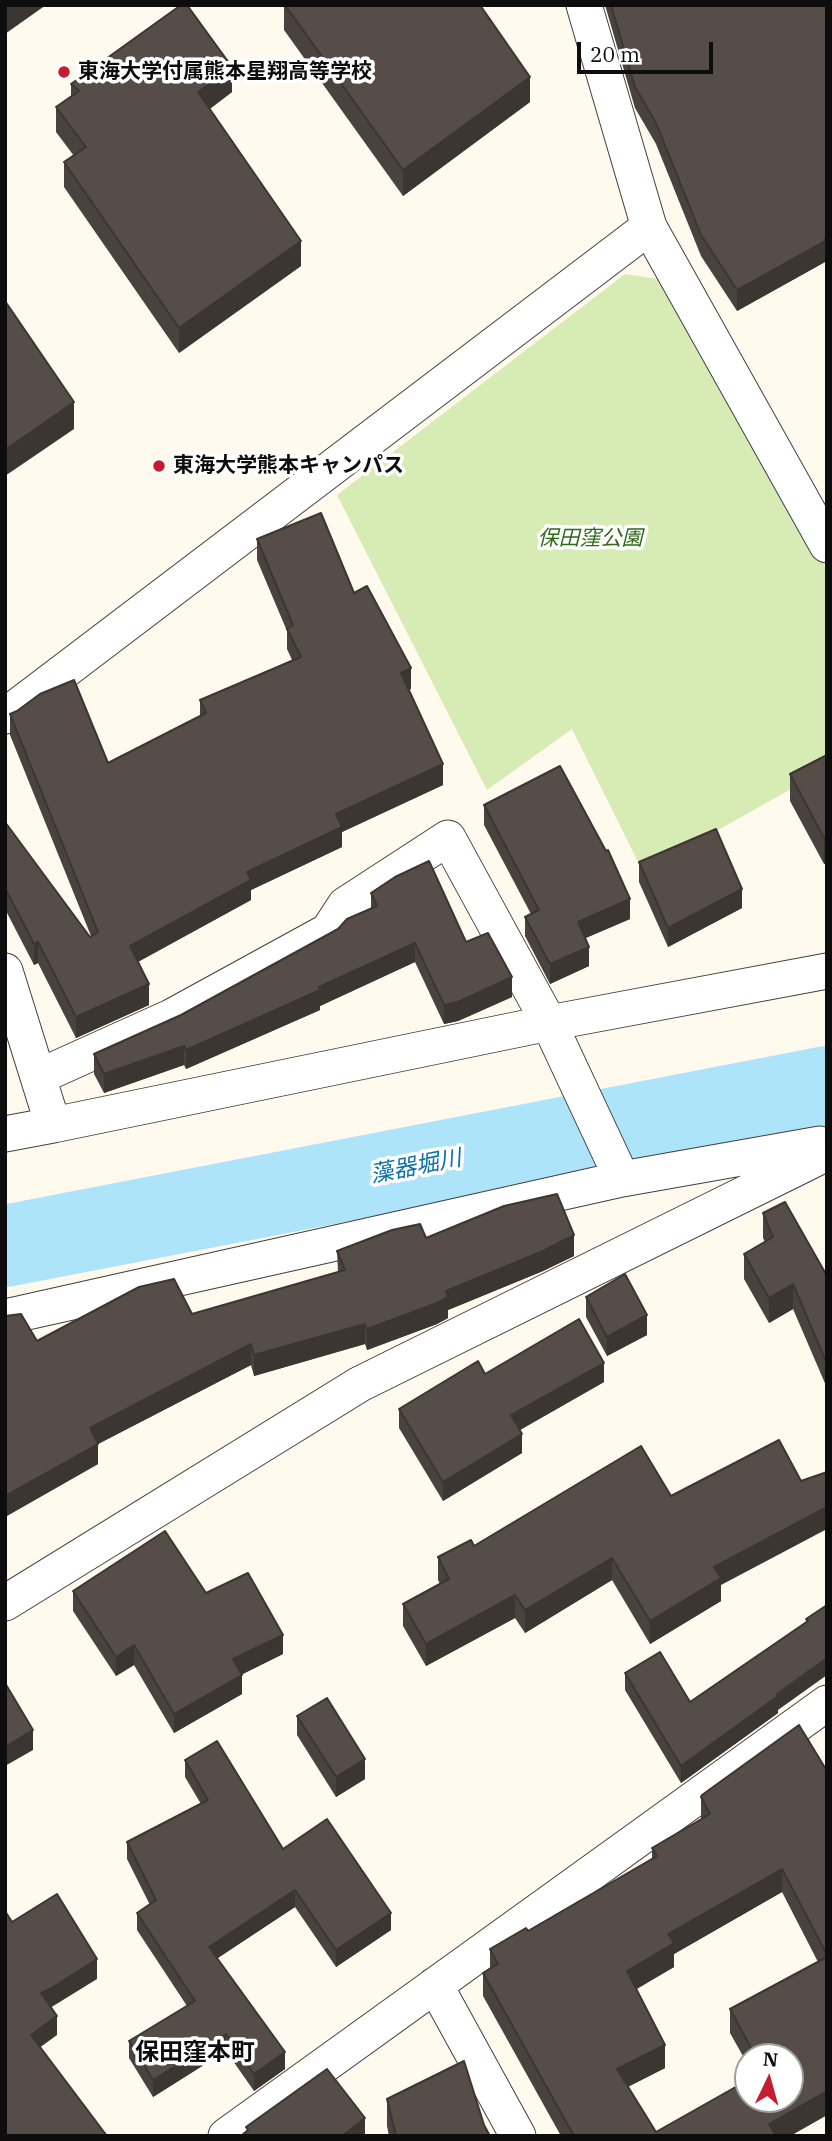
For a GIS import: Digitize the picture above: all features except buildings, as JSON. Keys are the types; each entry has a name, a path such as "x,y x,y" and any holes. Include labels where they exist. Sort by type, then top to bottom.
{"street":[{"path":"584,5 649,227 827,545"},
{"path":"5,716 649,227"},
{"path":"38,1077 171,1017 328,931 345,905 448,838 549,1023 616,1167"},
{"path":"5,971 53,1125"},
{"path":"5,1134 549,1023 827,971"},
{"path":"5,1317 616,1167 827,1142"},
{"path":"5,1603 360,1384 827,1153"},
{"path":"226,2136 827,1703"},
{"path":"435,1985 518,2136"}],"green space":[{"name":"保田窪公園","path":"625,274 659,279 827,569 827,769 643,872 572,729 487,790 337,495"}],"waterway":[{"name":"藻器堀川","path":"5,1246 827,1087"}],"place":[{"name":"東海大学付属熊本星翔高等学校","path":"64,72"},
{"name":"東海大学熊本キャンパス","path":"159,466"}],"district":[{"name":"保田窪本町","path":"195,2053"}]}
